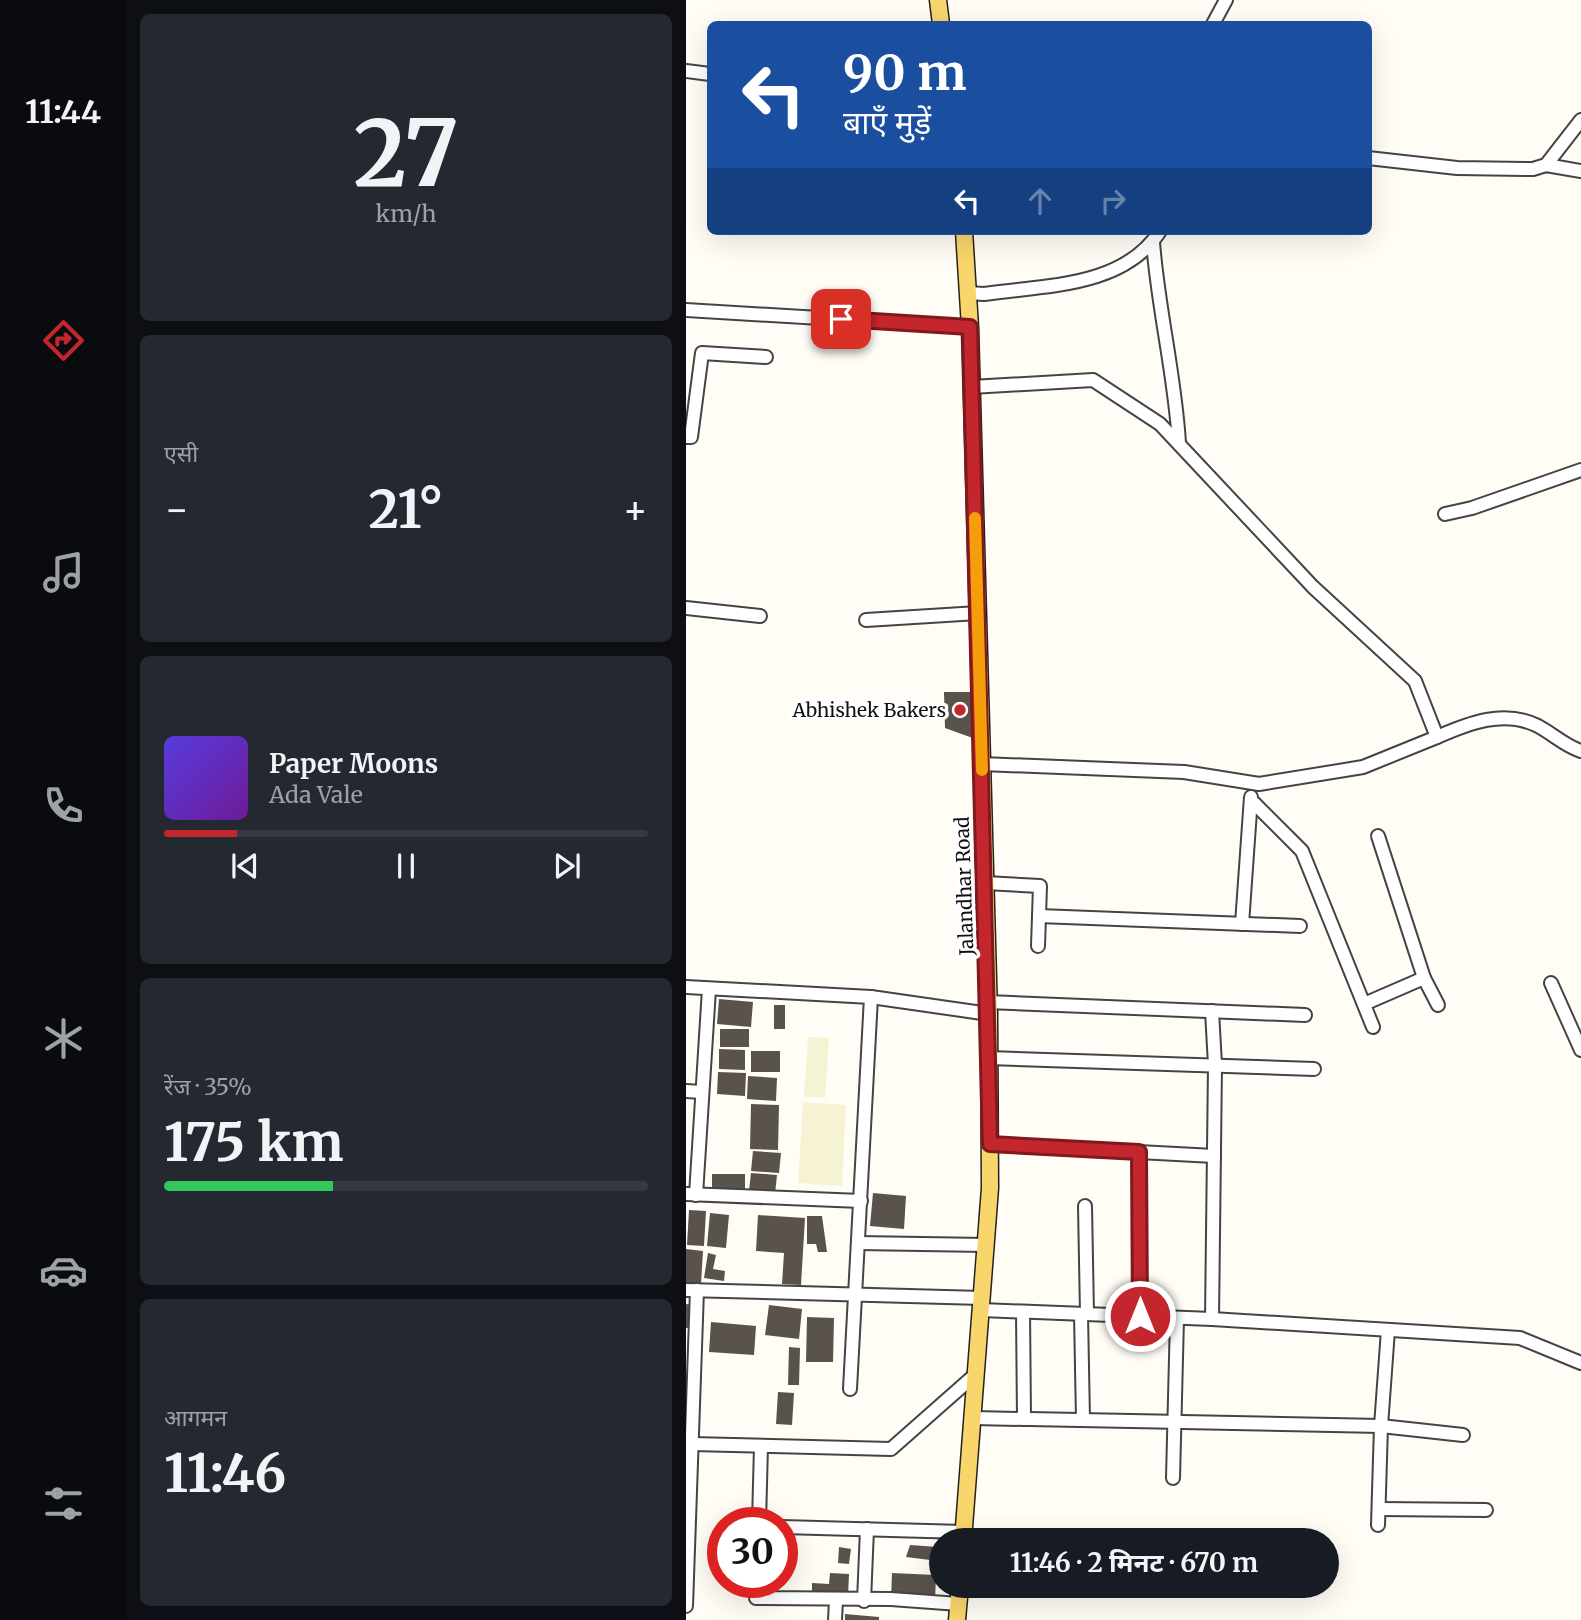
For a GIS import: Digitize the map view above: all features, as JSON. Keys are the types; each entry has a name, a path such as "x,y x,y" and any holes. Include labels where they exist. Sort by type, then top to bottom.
{"main road":[{"path":"938,0 941,21"},
{"name":"Jalandhar Road","path":"964,235 970,327 990,1144 986,1245 965,1528"}],"street":[{"path":"1215,21 1226,0"},
{"path":"686,71 707,74"},
{"path":"1546,165 1581,120"},
{"path":"1372,158 1457,168 1532,169 1546,165 1581,171"},
{"path":"968,293 984,294 1096,276 1120,269 1139,257 1157,236"},
{"path":"1157,236 1157,293 1176,392 1179,443"},
{"path":"686,310 970,327"},
{"path":"686,437 691,436 702,353 766,357"},
{"path":"971,387 1093,380 1160,424 1313,587 1415,681 1437,737"},
{"path":"1445,514 1472,508 1581,470"},
{"path":"686,608 760,616"},
{"path":"866,620 978,613"},
{"path":"982,764 1184,772 1252,783 1363,768 1479,720 1513,717 1537,726 1581,751"},
{"path":"1241,924 1252,783"},
{"path":"1251,800 1302,851 1373,1027"},
{"path":"1378,835 1424,978 1438,1005"},
{"path":"985,883 1040,886 1038,946"},
{"path":"1039,916 1300,926"},
{"path":"1363,1004 1424,978"},
{"path":"1551,983 1581,1051"},
{"path":"686,987 871,997 988,1008 1305,1015"},
{"path":"709,989 691,1194 861,1201"},
{"path":"850,1389 871,997"},
{"path":"1212,1011 1215,1065 1212,1319"},
{"path":"989,1058 1314,1069"},
{"path":"686,1091 702,1091"},
{"path":"990,1144 1214,1156"},
{"path":"1139,1152 1140,1316"},
{"path":"1083,1420 1085,1206"},
{"path":"858,1243 986,1245"},
{"path":"686,1606 687,1522 692,1444 689,1410 691,1290 855,1295 981,1304 1023,1311 1212,1319 1520,1338 1581,1363"},
{"path":"1023,1311 1024,1419"},
{"path":"1173,1478 1177,1318"},
{"path":"1378,1525 1388,1330"},
{"path":"692,1444 891,1449 976,1374"},
{"path":"973,1418 1381,1426 1463,1435"},
{"path":"759,1507 761,1446"},
{"path":"1379,1509 1486,1510"},
{"path":"798,1527 929,1533"},
{"path":"864,1601 867,1529"},
{"path":"756,1598 864,1601 891,1599 958,1612"},
{"path":"835,1620 836,1600"}],"shaded area":[{"path":"808,1037 829,1038 825,1098 804,1097"},
{"path":"803,1102 846,1105 842,1186 798,1183"}],"building":[{"name":"Abhishek Bakers","path":"944,692 974,692 981,741 945,728"},
{"path":"719,999 753,1002 751,1027 717,1024"},
{"path":"774,1005 785,1005 785,1029 774,1029"},
{"path":"720,1029 749,1029 749,1047 720,1047"},
{"path":"719,1049 745,1050 745,1070 719,1069"},
{"path":"751,1051 780,1051 780,1072 751,1072"},
{"path":"718,1072 746,1073 745,1096 717,1094"},
{"path":"748,1076 777,1078 776,1101 747,1099"},
{"path":"751,1104 779,1105 778,1150 750,1149"},
{"path":"753,1151 781,1153 779,1173 751,1171"},
{"path":"751,1173 777,1175 775,1194 749,1191"},
{"path":"712,1174 745,1174 745,1192 712,1191"},
{"path":"873,1193 906,1196 904,1229 870,1226"},
{"path":"689,1210 706,1211 704,1246 687,1245"},
{"path":"710,1213 729,1215 726,1248 707,1246"},
{"path":"758,1215 805,1218 801,1285 782,1284 784,1253 756,1251"},
{"path":"807,1216 822,1216 827,1252 818,1252 816,1244 807,1244"},
{"path":"686,1249 703,1251 701,1284 686,1283"},
{"path":"708,1253 716,1255 713,1269 725,1271 724,1281 704,1278"},
{"path":"686,1304 693,1305 693,1328 686,1328"},
{"path":"769,1305 802,1309 799,1339 765,1335"},
{"path":"807,1317 834,1318 833,1362 806,1362"},
{"path":"711,1322 756,1326 754,1355 709,1352"},
{"path":"789,1347 800,1348 799,1385 788,1385"},
{"path":"778,1392 794,1393 792,1425 776,1424"},
{"path":"910,1545 929,1546 929,1560 906,1557"},
{"path":"839,1547 851,1549 849,1564 838,1563"},
{"path":"830,1573 849,1574 848,1597 812,1596 812,1583 829,1584"},
{"path":"892,1573 929,1575 929,1598 935,1598 935,1601 891,1599"},
{"path":"845,1614 879,1617 879,1620 845,1620"}],"slow traffic":[{"path":"975,518 982,770"}],"place":[{"name":"Abhishek Bakers","path":"960,710"}],"route":[{"path":"841,319 970,327 989,1014 990,1144 1139,1152 1140,1316"}]}
